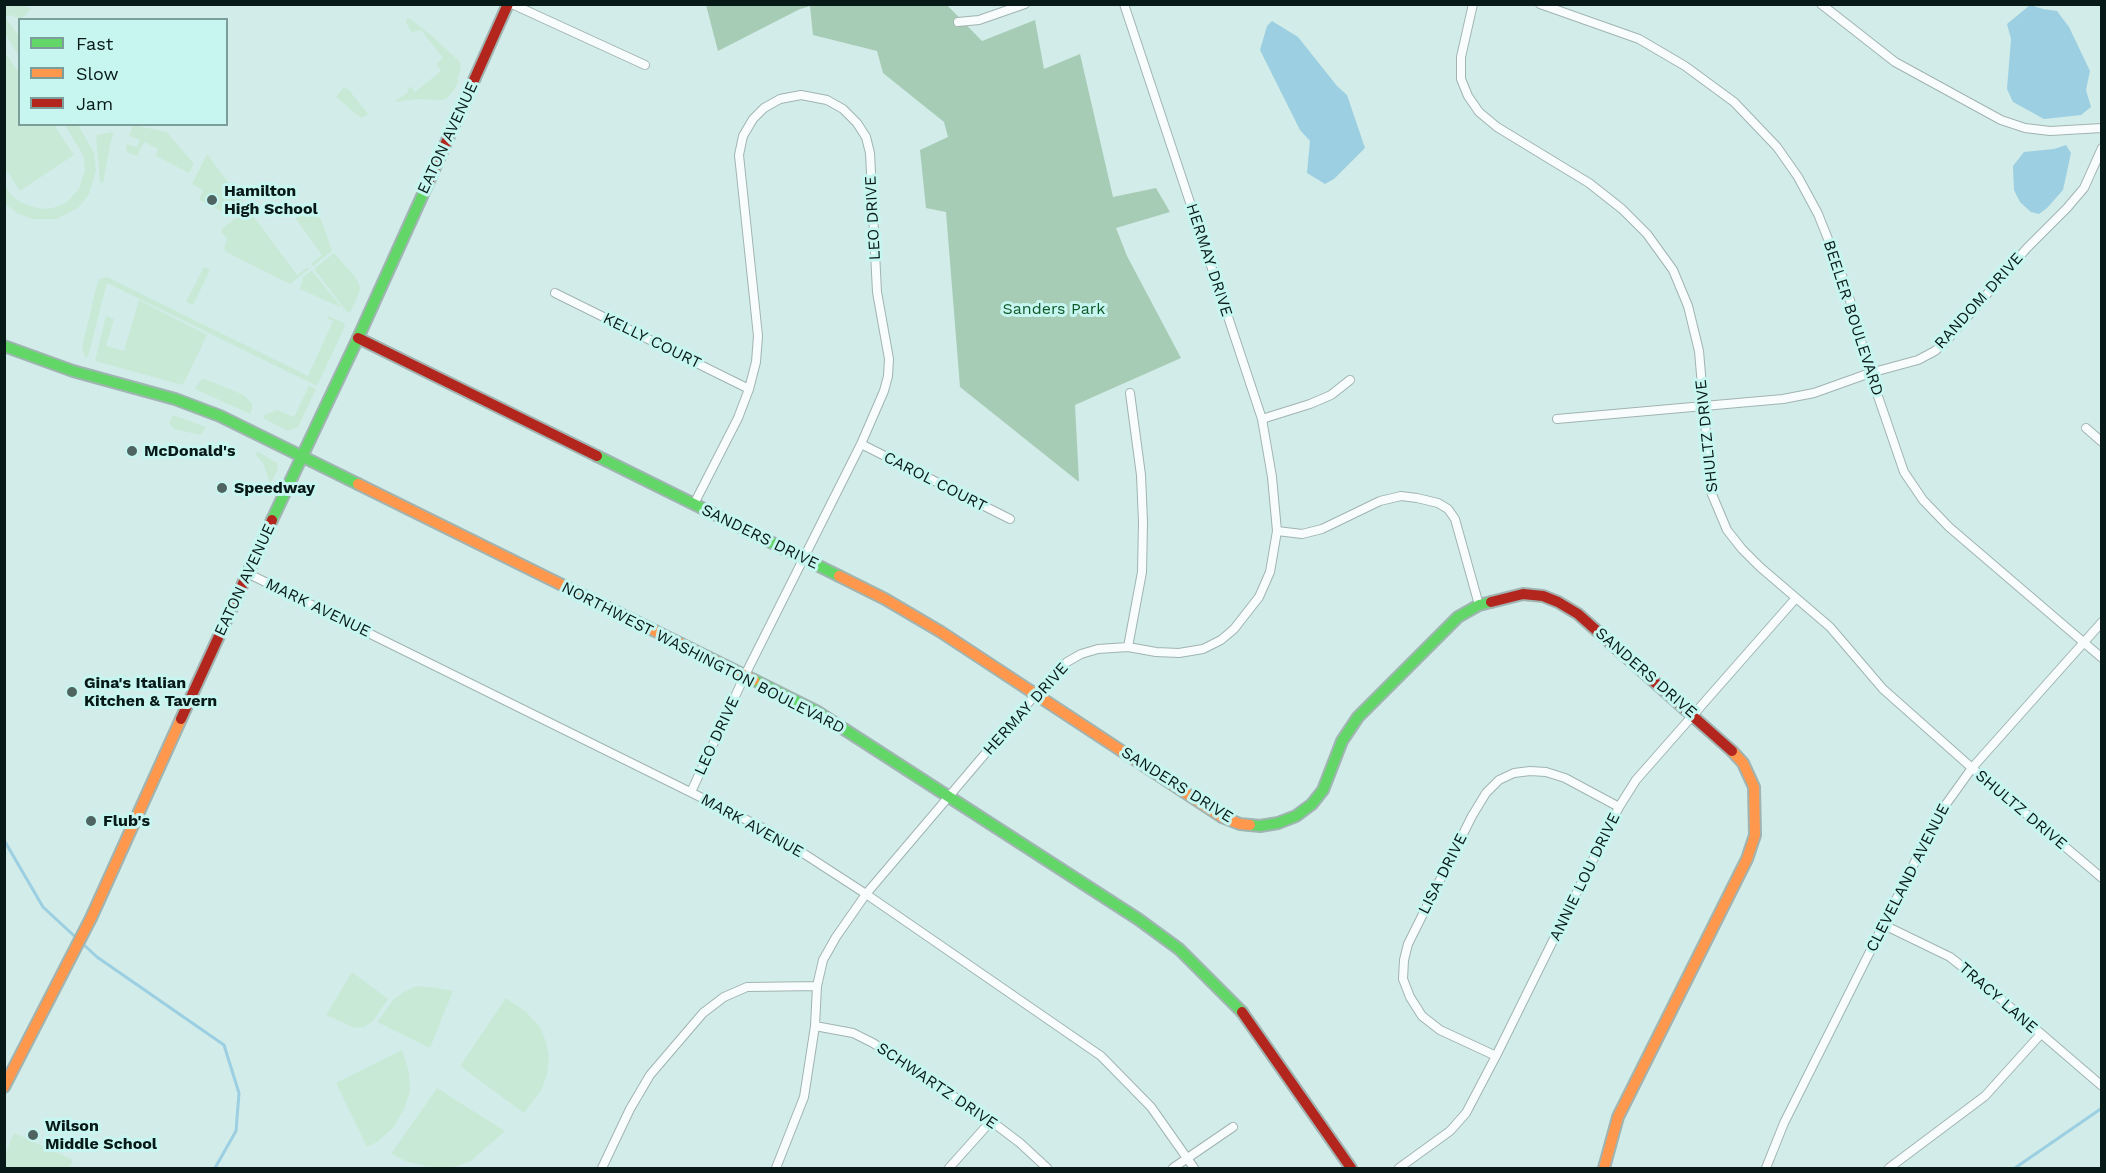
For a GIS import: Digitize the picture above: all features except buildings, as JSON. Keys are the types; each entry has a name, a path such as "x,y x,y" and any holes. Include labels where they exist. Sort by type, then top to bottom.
{"street":[{"path":"510,4 645,65"},
{"name":"EATON AVENUE","path":"4,1087 91,918 247,573 303,457 510,4"},
{"path":"958,22 979,20 1025,4"},
{"name":"HERMAY DRIVE","path":"776,1168 804,1097 815,1026 817,986 823,960 866,894 1035,695 1067,662 1081,654 1098,649 1128,647 1179,653 1203,649 1221,640 1234,629 1259,597 1270,572 1277,531 1274,487 1262,418 1124,4"},
{"name":"SHULTZ DRIVE","path":"1473,4 1461,57 1461,79 1467,96 1479,112 1497,127 1589,183 1622,208 1647,234 1672,270 1688,306 1699,351 1711,492 1727,530 1742,549 1830,627 1883,689 2102,878"},
{"name":"BEELER BOULEVARD","path":"1540,4 1639,39 1685,66 1734,102 1777,147 1798,177 1818,214 1846,286 1870,373 1904,472 1923,500 1949,527 2102,658"},
{"path":"1821,4 1895,62 2001,120 2025,128 2050,131 2102,128"},
{"name":"LEO DRIVE","path":"691,792 744,677 861,444 884,391 889,359 877,292 870,153 866,137 857,123 827,100 801,95 780,99 764,108 753,119 743,136 739,155 740,174 758,336 756,362 738,418 694,504"},
{"name":"RANDOM DRIVE","path":"1557,419 1703,408 1783,399 1814,393 1870,373 1918,360 1935,351 1948,339 2027,248 2084,188 2102,148"},
{"name":"KELLY COURT","path":"555,293 749,389"},
{"name":"SANDERS DRIVE","path":"358,338 885,599 941,632 1222,817 1240,824 1260,826 1278,823 1296,816 1312,804 1323,790 1342,741 1374,699 1458,616 1479,605 1522,594 1543,596 1578,614 1725,742 1743,764 1754,787 1756,811 1755,835 1747,859 1618,1117 1604,1168"},
{"name":"NORTHWEST WASHINGTON BOULEVARD","path":"4,346 73,370 199,407 816,711 1138,919 1179,950 1240,1010 1351,1168"},
{"path":"1262,418 1320,400 1331,395 1350,380"},
{"path":"1128,647 1142,572 1143,522 1142,475 1130,393"},
{"path":"2086,428 2102,442"},
{"name":"CAROL COURT","path":"861,444 1010,519"},
{"path":"1277,531 1302,534 1322,529 1380,501 1401,496 1437,503 1448,509 1455,519 1479,605"},
{"name":"MARK AVENUE","path":"247,573 769,831 866,894 1101,1056 1151,1107 1194,1168"},
{"name":"ANNIE LOU DRIVE","path":"1399,1168 1450,1131 1466,1113 1619,807 1648,765 1796,598"},
{"name":"CLEVELAND AVENUE","path":"1766,1168 1784,1122 1938,814 1972,768 2102,622"},
{"name":"LISA DRIVE","path":"1496,1056 1440,1030 1422,1016 1410,998 1403,979 1408,944 1472,816 1485,793 1499,780 1514,773 1546,772 1565,778 1619,807"},
{"name":"TRACY LANE","path":"1884,925 1950,957 1974,975 2040,1035 2102,1086"},
{"path":"602,1168 630,1109 650,1075 703,1013 724,997 747,987 817,986"},
{"name":"SCHWARTZ DRIVE","path":"815,1026 853,1033 873,1043 991,1122 1020,1143 1047,1168"},
{"path":"1889,1168 1985,1096 2040,1035"},
{"path":"949,1168 991,1122"},
{"path":"1173,1168 1233,1127"}],"green space":[{"path":"4,5 22,5 31,9 22,18 11,15 5,17 18,35 18,54 5,34"},
{"name":"Sanders Park","path":"706,5 947,5 982,41 1035,20 1044,69 1080,54 1113,197 1156,188 1170,212 1116,228 1127,256 1181,358 1075,405 1079,482 960,387 946,212 926,208 920,150 948,137 944,122 883,73 877,51 813,35 810,6 718,51"},
{"path":"409,18 460,62 461,69 457,79 459,80 446,99 394,102 407,93 410,86 415,92 441,71 436,64 443,58 421,30 412,32 406,23"},
{"path":"4,51 18,72 18,126 55,126 74,155 20,191 5,168"},
{"path":"344,87 368,114 361,118 336,97"},
{"path":"66,126 79,126 94,153 96,170 89,194 79,207 57,219 32,219 17,213 5,204 5,185 11,195 22,203 40,209 53,208 66,203 79,189 85,170 84,157"},
{"path":"133,126 167,132 194,164 189,173 156,156 158,149 144,142 137,156 129,153 126,150 127,144 137,147 140,140 129,136"},
{"path":"114,132 103,183 100,182 96,135"},
{"path":"207,154 246,206 228,218 229,215 199,200 203,190 192,184"},
{"path":"248,209 297,275 308,267 309,269 290,284 224,249 227,238 221,232 223,228"},
{"path":"311,209 321,219 332,251 313,266 311,264 322,255 296,219 298,212 307,212"},
{"path":"334,253 356,278 360,287 350,313 346,311 315,270"},
{"path":"204,267 210,270 193,305 186,302"},
{"path":"311,271 342,308 300,289 303,277"},
{"path":"107,277 308,376 333,321 327,318 328,316 344,323 345,326 317,386 107,283 88,357 85,357 82,347 97,284 100,279"},
{"path":"139,300 207,335 183,385 95,361 106,316 114,319 106,346 124,351"},
{"path":"202,378 244,395 252,404 250,414 195,389"},
{"path":"308,385 316,389 298,427 288,431 263,418 277,410 294,417"},
{"path":"173,415 206,427 201,435 174,429 169,423"},
{"path":"257,451 277,463 278,469 270,484 263,463 256,455"},
{"path":"352,972 388,999 373,1021 364,1027 355,1028 326,1015"},
{"path":"417,986 453,991 430,1048 377,1022 394,999"},
{"path":"506,998 526,1012 540,1027 549,1058 542,1089 524,1113 460,1066"},
{"path":"402,1050 409,1072 410,1090 405,1108 393,1128 377,1142 367,1147 336,1083"},
{"path":"437,1088 505,1131 471,1161 442,1168 408,1162 391,1154"},
{"path":"14,1133 73,1160 69,1168 5,1168 5,1155"}],"water":[{"path":"2030,5 2057,11 2069,27 2090,71 2086,90 2091,107 2081,115 2044,119 2013,102 2007,89 2011,39 2007,24"},
{"path":"1272,21 1298,37 1337,86 1347,95 1365,148 1334,179 1325,184 1307,173 1310,141 1300,130 1260,50 1267,26"},
{"path":"2066,145 2071,153 2063,190 2039,214 2031,212 2020,202 2014,190 2013,166 2024,152 2054,149"}],"waterway":[{"path":"4,840 43,907 97,957 224,1045 239,1093 236,1131 215,1168"},
{"path":"2015,1168 2102,1108"}],"traffic: fast":[{"path":"272,520 428,183"},
{"path":"4,346 73,371 175,399 220,416 358,484"},
{"path":"597,456 839,576"},
{"path":"1250,825 1278,823 1296,816 1312,804 1323,790 1342,741 1358,717 1458,617 1479,605 1491,602"},
{"path":"754,680 816,711 1138,919 1179,949 1242,1012"}],"traffic: slow":[{"path":"358,484 754,680"},
{"path":"839,576 885,599 941,632 1222,817 1250,825"},
{"path":"4,1087 91,918 181,719"},
{"path":"1604,1168 1618,1117 1747,859 1755,835 1754,787 1743,763 1732,751"}],"traffic: jam":[{"path":"428,183 508,4"},
{"path":"358,338 597,456"},
{"path":"181,719 272,520"},
{"path":"1491,602 1523,594 1543,596 1578,614 1732,751"},
{"path":"1242,1012 1351,1168"}],"place":[{"name":"Hamilton High School","path":"212,200"},
{"name":"McDonald's","path":"132,451"},
{"name":"Speedway","path":"222,488"},
{"name":"Gina's Italian Kitchen & Tavern","path":"72,692"},
{"name":"Flub's","path":"91,821"},
{"name":"Wilson Middle School","path":"33,1135"}]}
